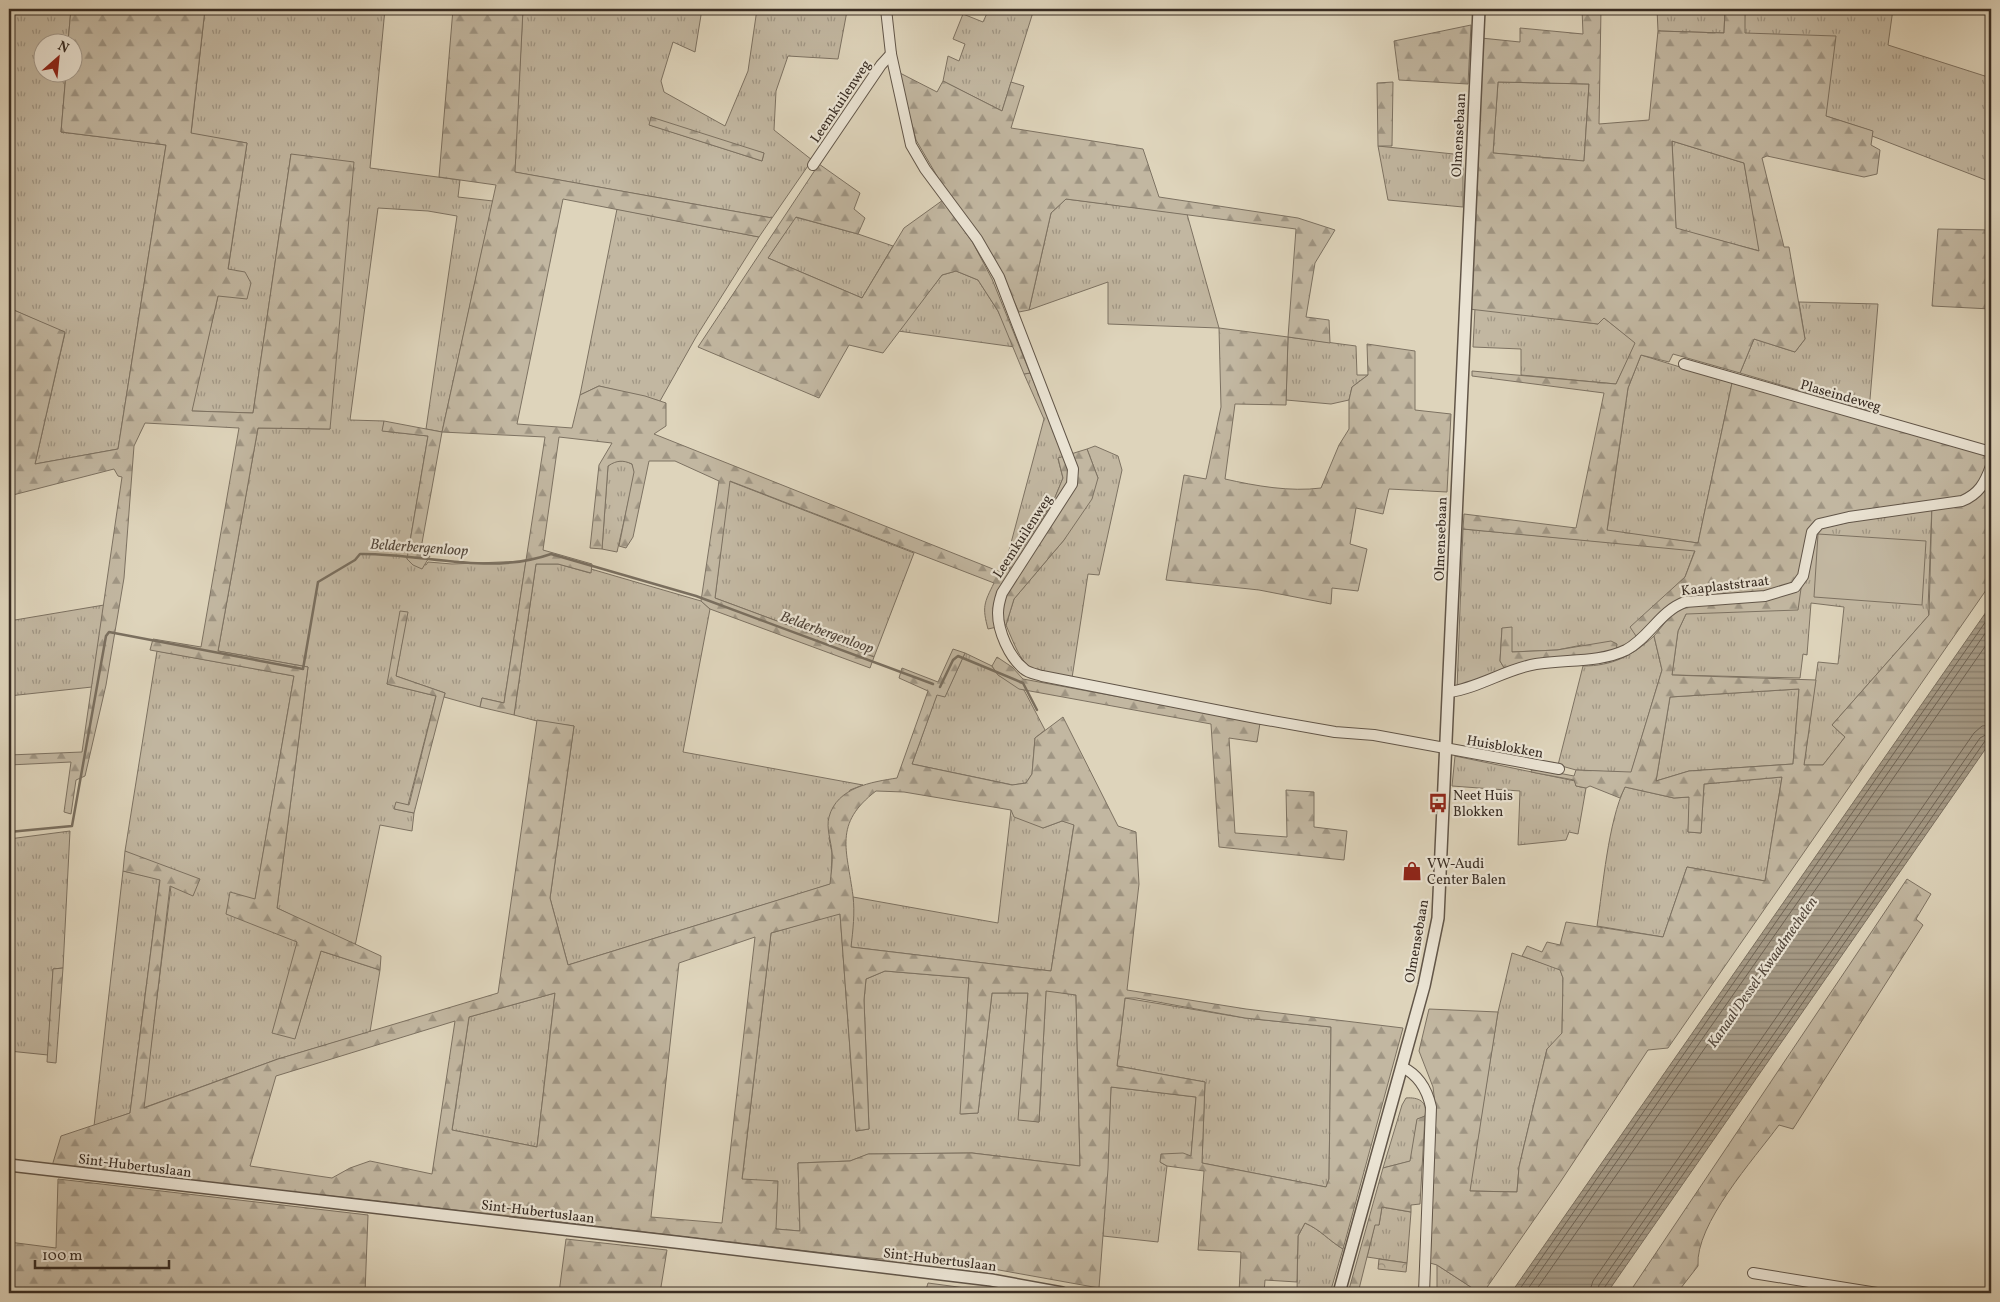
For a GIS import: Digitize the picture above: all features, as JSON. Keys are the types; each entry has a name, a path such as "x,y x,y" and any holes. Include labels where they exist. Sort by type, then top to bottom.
{"street":[{"name":"Leemkuilenweg","path":"886,9 891,54 911,145 925,170 977,239 998,277 1073,469 1072,484 1002,593 997,610 998,624 1017,662 1025,670 1042,676 1256,718 1335,732 1374,735 1446,749"},
{"name":"Olmensebaan","path":"1339,1293 1424,986 1438,918 1479,9"},
{"name":"Leemkuilenweg","path":"813,165 881,65 891,54"},
{"name":"Plaseindeweg","path":"1684,364 1991,452"},
{"name":"Kaaplaststraat","path":"1449,692 1460,691 1536,664 1616,655 1635,645 1675,605 1685,602 1765,596 1786,591 1799,583 1804,576 1812,532 1819,524 1962,501 1975,496 1986,480 1991,466"},
{"name":"Huisblokken","path":"1446,749 1558,769"},
{"path":"1402,1067 1412,1072 1421,1082 1429,1096 1431,1107 1424,1293"},
{"name":"Sint-Hubertuslaan","path":"9,1165 991,1280 1062,1293"},
{"path":"1753,1273 1877,1293"}],"green space":[{"path":"9,9 71,9 69,32 32,32 32,82 65,82 61,132 166,145 118,449 35,464 65,333 9,308"},
{"path":"71,9 205,9 191,133 247,143 228,269 245,272 251,283 247,299 218,296 192,411 253,413 291,154 354,162 330,429 258,428 218,651 308,667 277,908 381,956 380,970 321,951 295,1039 272,1033 297,942 226,914 230,892 255,899 294,676 150,650 153,639 201,647 239,428 145,423 134,446 124,578 106,685 85,776 76,780 71,814 64,812 71,762 9,765 9,755 82,752 122,477 118,476 114,469 9,496 9,308 65,332 35,464 118,449 166,145 61,132 65,82 82,82 82,32 69,32"},
{"path":"205,9 385,9 370,168 460,180 458,197 493,201 442,432 426,429 457,216 428,211 378,208 350,420 384,421 383,431 428,436 407,559 426,565 428,562 452,564 526,561 504,703 482,698 480,707 444,697 445,693 396,676 407,613 387,684 436,696 408,805 396,803 395,809 414,813 412,831 380,825 355,946 277,908 308,667 218,651 258,428 330,429 291,154 253,413 191,411 218,296 228,270 247,143 191,134"},
{"path":"453,9 523,9 515,172 772,218 759,237 563,199 517,424 572,428 580,395 599,386 645,396 666,403 666,426 654,434 1003,573 1008,570 1053,502 1063,478 1058,458 1087,449 1098,478 1092,499 1064,540 1014,599 1006,625 988,629 985,605 994,583 730,481 715,598 874,657 870,668 710,609 701,601 719,481 675,461 649,461 633,537 626,548 619,546 634,472 632,464 626,462 620,461 608,466 602,549 590,548 599,465 612,443 559,437 543,550 592,564 591,573 558,564 536,564 514,715 480,707 482,698 504,703 545,437 442,432 496,185 439,177"},
{"path":"523,9 702,9 695,52 673,42 661,81 664,92 725,126 748,71 757,9 847,11 838,59 788,56 776,91 774,130 812,160 772,218 514,172","holes":["650,125 764,153 762,161"]},
{"path":"989,9 1034,9 1002,111 943,81 948,56 959,61 965,44 953,39 963,14 983,22"},
{"path":"1582,9 1601,9 1599,124 1649,120 1658,31 1724,33 1725,9 1745,9 1745,33 1836,36 1826,116 1873,131 1871,145 1880,150 1877,174 1864,177 1767,156 1762,158 1784,247 1789,247 1805,339 1795,352 1754,339 1740,373 1673,354 1669,362 1641,355 1628,388 1607,530 1698,543 1732,383 1991,455 1991,583 1668,1048 1648,1050 1559,1184 1483,1293 1480,1293 1437,1265 1430,1263 1436,1111 1433,1087 1419,1051 1429,1009 1498,1012 1470,1191 1517,1192 1519,1167 1547,1049 1562,1033 1563,978 1560,970 1522,956 1527,946 1542,952 1547,942 1560,945 1566,922 1663,937 1687,867 1765,881 1782,777 1704,784 1701,833 1688,832 1689,797 1674,798 1625,787 1620,798 1590,786 1586,788 1576,786 1574,780 1531,772 1532,768 1574,776 1576,770 1631,772 1662,670 1654,636 1672,614 1638,639 1630,627 1685,577 1695,551 1463,529 1464,514 1576,528 1604,393 1472,376 1472,371 1616,384 1635,343 1604,318 1598,324 1469,309 1481,38 1520,42 1520,28 1583,34","holes":["1498,82 1589,84 1584,161 1493,153","1672,141 1744,163 1759,251 1676,228","1932,504 1929,615 1832,725 1845,737 1823,765 1804,765 1816,680 1672,675 1678,631 1686,614 1798,610 1809,531 1817,522","1799,689 1793,764 1689,771 1656,781 1670,697"]},
{"path":"1657,9 1725,9 1724,33 1658,31"},
{"path":"1745,9 1893,9 1888,45 1991,78 1991,182 1872,136 1872,131 1826,116 1744,33"},
{"path":"1471,25 1468,84 1399,80 1394,41"},
{"path":"898,72 937,92 943,81 1002,111 1011,82 1024,86 1011,128 1143,149 1159,197 1298,218 1335,230 1315,263 1306,317 1329,320 1330,343 1288,337 1296,229 1066,199 1051,213 1029,310 1019,312 997,267 944,188 916,140"},
{"path":"1393,82 1392,146 1378,146 1377,83"},
{"path":"1498,82 1589,84 1584,161 1493,153"},
{"path":"651,117 764,153 762,161 649,125"},
{"path":"1672,141 1744,163 1760,251 1676,229"},
{"path":"1378,146 1463,155 1463,207 1388,200"},
{"path":"819,164 860,193 854,209 865,218 858,234 796,217 768,258 862,298 904,228 943,200 973,243 992,279 1030,373 1024,374 998,311 978,280 956,271 942,275 883,353 849,345 819,398 698,347"},
{"path":"1066,199 1187,214 1219,328 1108,324 1108,282 1029,310 1051,213"},
{"path":"617,209 759,237 696,337 660,401 599,386 580,395"},
{"path":"795,217 858,234 893,246 862,298 768,258"},
{"path":"1938,229 1991,230 1991,309 1932,306"},
{"path":"956,271 978,280 998,311 1015,347 898,331 942,275"},
{"path":"1799,302 1878,304 1869,411 1740,373 1754,339 1795,352 1805,339"},
{"path":"1475,308 1598,324 1604,318 1636,343 1616,384 1521,375 1521,349 1473,347"},
{"path":"1219,328 1288,337 1286,405 1235,404 1225,479 1273,488 1321,488 1339,445 1349,429 1349,400 1352,387 1368,375 1367,344 1415,351 1415,410 1451,414 1447,492 1389,489 1383,514 1356,508 1350,544 1367,549 1358,591 1332,588 1331,604 1259,590 1166,580 1184,475 1206,479 1221,407"},
{"path":"1288,337 1356,346 1357,375 1368,375 1352,387 1349,400 1331,404 1286,400"},
{"path":"1641,355 1732,383 1698,543 1607,531 1628,388"},
{"path":"1030,373 1065,456 1058,459 1063,478 1054,500 1008,570 1003,573 1044,419 1024,374"},
{"path":"384,421 442,432 420,554 430,556 422,569 413,565 407,559 428,436 382,431"},
{"path":"1095,446 1118,456 1122,470 1099,575 1088,574 1072,678 1044,673 1028,665 1018,651 1006,625 1014,599 1064,540 1098,478 1087,449"},
{"path":"615,461 625,461 632,464 635,472 617,552 602,549 608,466"},
{"path":"729,481 914,553 874,657 715,598"},
{"path":"1932,504 1929,615 1832,725 1845,737 1823,765 1804,765 1818,662 1838,664 1844,607 1811,603 1807,655 1803,654 1800,678 1672,675 1678,631 1686,614 1809,531"},
{"path":"1463,529 1695,550 1685,577 1659,602 1638,639 1616,652 1582,645 1557,650 1512,652 1502,628 1500,661 1506,671 1457,689"},
{"path":"1818,534 1926,541 1922,605 1814,597"},
{"path":"536,564 558,564 590,573 591,569 701,601 710,609 683,752 863,785 850,790 829,838 832,853 831,884 568,965 550,898 574,726 537,721 514,715"},
{"path":"104,605 92,687 9,696 9,621"},
{"path":"400,611 408,612 396,676 445,693 414,813 394,809 396,802 409,805 436,696 387,684"},
{"path":"1512,627 1512,652 1557,650 1611,641 1617,644 1616,652 1506,671 1500,661 1502,628"},
{"path":"1654,636 1662,670 1631,773 1576,770 1558,765 1583,666 1612,662 1630,654"},
{"path":"953,649 965,653 945,697 937,695 912,764 1012,785 1026,783 1032,774 1035,738 1063,717 1118,826 1136,832 1139,884 1127,990 1246,1009 1403,1028 1343,1249 1305,1223 1298,1236 1297,1282 1265,1280 1264,1293 1239,1293 1241,1252 1198,1250 1204,1171 1167,1166 1160,1162 1161,1154 1183,1153 1191,1156 1196,1097 1111,1087 1108,1169 1099,1288 999,1270 850,1256 377,1201 52,1166 61,1136 130,1113 160,880 123,871 125,851 200,879 193,896 170,886 144,1108 278,1059 498,993 537,720 574,726 550,898 568,965 830,884 832,856 828,821 833,807 839,799 857,788 897,778 928,691 899,678 902,668 938,682","holes":["876,791 904,792 1011,810 1014,817 1043,828 1062,821 1074,825 1051,971 851,947 854,902 846,851 846,838 848,826 853,815 862,803","840,914 856,1131 869,1129 864,1000 866,979 885,971 969,978 960,1114 978,1113 992,993 1028,993 1018,1120 1039,1122 1046,991 1076,995 1080,1166 972,1153 868,1154 850,1161 798,1163 800,1231 776,1229 778,1181 742,1179 771,933","755,937 722,1223 651,1217 679,963","555,993 537,1147 452,1130 469,1017","1125,998 1136,998 1245,1018 1331,1027 1329,1179 1326,1187 1202,1163 1205,1082 1117,1066","455,1021 432,1174 370,1161 350,1168 332,1178 250,1166 276,1076"]},
{"path":"157,651 294,676 255,900 297,942 295,1038 321,951 380,970 370,1032 278,1059 143,1108 171,886 125,851"},
{"path":"965,653 992,666 998,675 1024,690 1045,730 1035,738 1032,774 1026,783 1013,785 912,764 937,694 945,696"},
{"path":"997,657 1012,667 1023,679 1260,723 1257,742 1229,738 1235,833 1287,837 1286,790 1314,792 1314,827 1347,831 1344,860 1219,847 1211,724 1019,689 998,675 992,666"},
{"path":"1799,689 1793,764 1689,771 1656,781 1670,697"},
{"path":"1455,756 1575,781 1576,786 1586,788 1578,834 1569,832 1566,840 1518,845 1520,791 1452,786"},
{"path":"1782,777 1765,881 1687,867 1663,937 1597,926 1610,836 1619,801 1625,787 1674,798 1690,797 1688,832 1701,833 1704,784"},
{"path":"1011,810 1043,828 1062,821 1074,824 1051,971 851,947 853,897 998,923"},
{"path":"70,831 63,968 53,969 48,1055 9,1051 9,839"},
{"path":"123,871 160,879 130,1113 94,1126"},
{"path":"1907,879 1931,894 1916,919 1923,925 1793,1129 1779,1125 1742,1173 1716,1212 1706,1231 1700,1249 1698,1266 1677,1293 1629,1293"},
{"path":"840,913 856,1131 869,1129 864,1000 866,979 885,971 969,978 961,1114 978,1113 992,993 1028,993 1019,1119 1039,1122 1046,990 1076,995 1080,1166 972,1153 869,1154 850,1161 798,1163 800,1231 776,1229 742,1180 771,933"},
{"path":"1512,953 1560,969 1563,978 1562,1034 1547,1049 1519,1167 1517,1192 1469,1191 1498,1012"},
{"path":"63,968 56,1063 47,1062 53,969"},
{"path":"555,993 537,1147 452,1130 469,1017"},
{"path":"1125,998 1245,1018 1331,1027 1329,1179 1326,1187 1202,1163 1205,1082 1117,1066"},
{"path":"1111,1087 1196,1097 1191,1157 1160,1162 1167,1166 1158,1242 1103,1236"},
{"path":"1406,1098 1418,1099 1423,1103 1426,1111 1425,1116 1417,1120 1411,1161 1383,1168 1402,1105"},
{"path":"1425,1116 1420,1204 1411,1205 1411,1212 1382,1207 1379,1225 1375,1225 1358,1293 1348,1293 1383,1168 1410,1161 1417,1119"},
{"path":"58,1179 368,1215 365,1293 9,1293 9,1242 56,1248"},
{"path":"1382,1207 1411,1212 1407,1263 1367,1257 1375,1224 1379,1225"},
{"path":"1305,1223 1343,1249 1330,1293 1297,1293 1298,1236"},
{"path":"566,1239 667,1250 660,1293 559,1293"},
{"path":"1379,1259 1407,1263 1406,1272 1378,1269"},
{"path":"1437,1265 1480,1293 1437,1293"},
{"path":"928,1283 1003,1293 925,1293"}],"water":[{"name":"Kanaal Dessel-Kwaadmechelen","path":"1991,605 1991,741 1607,1293 1511,1293"}],"waterway":[{"name":"Belderbergenloop","path":"9,832 72,826 106,636 109,632 303,669 318,582 355,560 360,554 480,563 528,560 551,554 696,596 933,684"},
{"name":"Belderbergenloop","path":"940,687 953,660 958,656 1023,683 1037,710"}],"place":[{"name":"Neet Huis Blokken","path":"1438,803"},
{"name":"VW-Audi Center Balen","path":"1412,871"}]}
